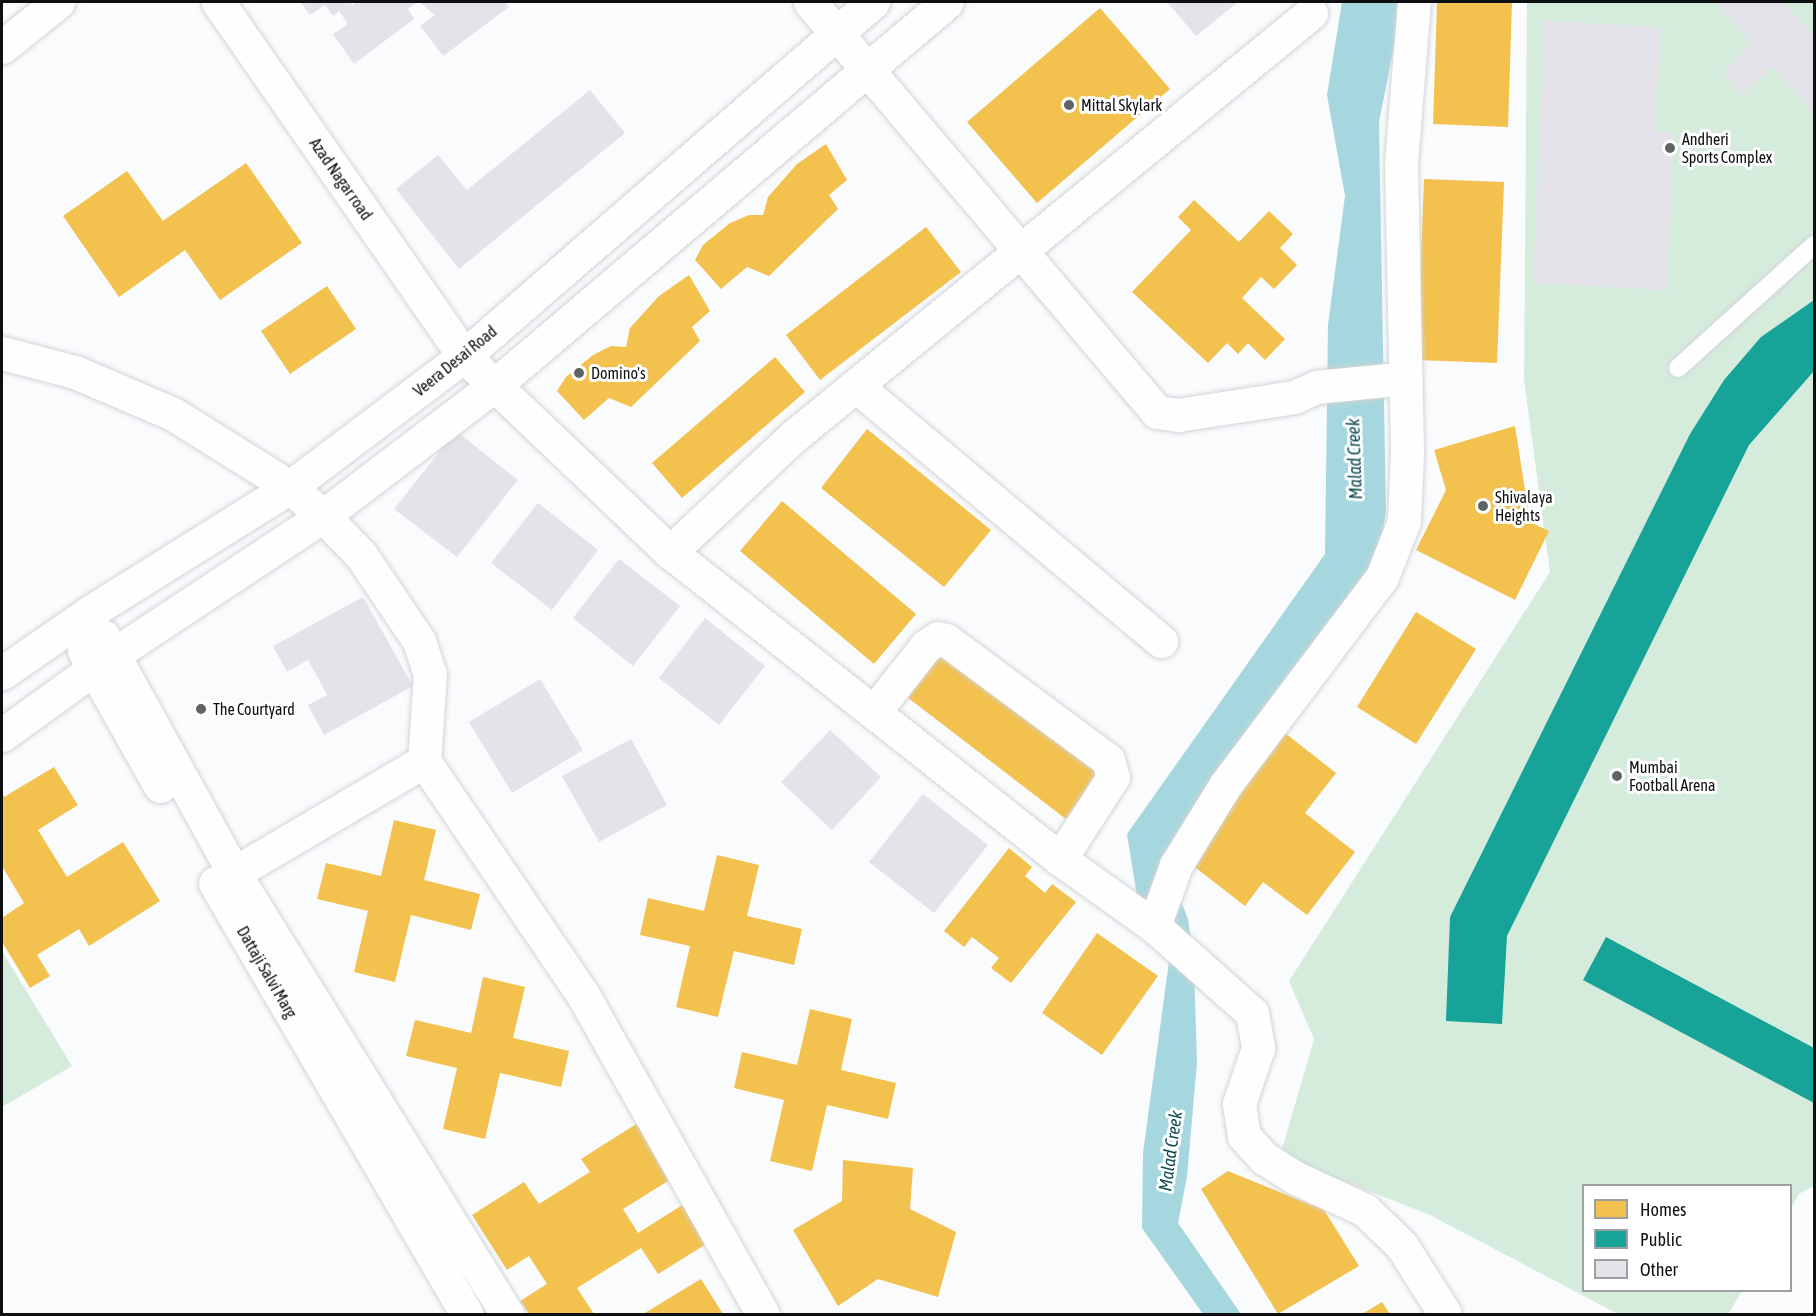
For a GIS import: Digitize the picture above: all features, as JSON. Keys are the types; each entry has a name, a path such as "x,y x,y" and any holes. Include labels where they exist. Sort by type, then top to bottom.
{"street":[{"path":"2,47 58,2"},
{"name":"Azad Nagar road","path":"218,2 464,356 670,552 1060,859 1154,926 1252,1013 1258,1048 1239,1104 1244,1136 1264,1158 1296,1178 1365,1210 1402,1246 1445,1314"},
{"path":"810,2 1019,253 1157,412 1178,415 1309,396 1397,389"},
{"name":"Veera Desai Road","path":"2,673 81,619 290,487 464,356 873,2"},
{"path":"2,735 103,662 323,516 495,385 947,2"},
{"path":"1154,926 1176,865 1226,784 1382,577 1404,521 1397,389 1401,163 1414,2"},
{"path":"670,552 795,436 1311,14"},
{"path":"2,353 75,372 173,414 290,487 323,516 361,555 419,641 430,674 424,761 583,995 763,1314"},
{"path":"856,386 1161,641"},
{"name":"Dattaji Salvi Marg","path":"81,619 467,1314"},
{"path":"874,712 926,646 938,638 946,640 1108,759 1113,777 1060,859"},
{"name":"Dattaji Salvi Marg","path":"103,662 507,1314"},
{"path":"234,873 424,761"}],"lane":[{"path":"1678,368 1815,245"}],"green space":[{"name":"Mumbai Football Arena","path":"1527,2 1814,2 1814,1186 1799,1194 1792,1206 1792,1184 1582,1184 1582,1292 1741,1292 1728,1314 1618,1314 1430,1215 1280,1156 1314,1039 1289,981 1550,572 1524,380"},
{"path":"2,951 72,1066 2,1107"}],"water":[{"name":"Malad Creek","path":"1342,2 1403,2 1379,122 1386,513 1376,565 1165,861 1188,919 1194,967 1197,1062 1187,1177 1178,1223 1241,1314 1203,1314 1142,1228 1143,1153 1171,947 1139,909 1127,834 1325,554 1328,325 1345,196 1327,95"}],"building: Homes":[{"path":"1437,2 1512,2 1508,127 1433,124"},
{"name":"Mittal Skylark","path":"1100,8 1170,89 1037,203 967,122"},
{"path":"826,144 847,180 829,195 838,209 769,276 747,267 721,289 695,260 703,245 730,223 749,215 763,215 768,197 797,164"},
{"path":"246,163 302,243 220,300 185,250 119,297 63,216 127,171 163,221"},
{"path":"1424,179 1504,182 1497,363 1417,360"},
{"path":"1194,200 1239,242 1269,211 1293,234 1280,248 1297,265 1274,289 1261,277 1242,298 1285,339 1265,360 1248,343 1238,354 1227,343 1208,363 1132,292 1191,230 1178,217"},
{"path":"926,227 961,272 820,380 786,335"},
{"path":"689,275 710,311 692,327 700,341 631,407 609,398 584,420 557,391 566,377 593,355 611,346 626,347 630,328 659,296"},
{"path":"327,286 356,329 290,374 261,331"},
{"path":"775,357 805,392 682,498 652,463"},
{"name":"Shivalaya Heights","path":"1515,426 1530,522 1549,531 1515,600 1416,550 1446,490 1434,450"},
{"path":"867,429 991,530 944,587 821,488"},
{"path":"782,501 916,614 874,664 740,551"},
{"path":"1416,612 1476,649 1416,744 1357,707"},
{"path":"942,647 1101,772 1066,819 907,697"},
{"path":"1285,733 1336,773 1305,813 1355,852 1307,915 1263,882 1245,906 1187,861"},
{"path":"54,767 78,805 38,830 67,877 123,842 160,901 89,946 79,929 37,955 50,976 30,988 2,942 2,918 24,903 2,866 2,794 4,797"},
{"path":"394,820 436,830 424,880 480,894 471,930 411,915 395,982 354,972 368,911 317,899 326,863 381,876"},
{"path":"1009,848 1032,867 1025,876 1045,893 1052,884 1076,902 1011,983 991,968 999,958 972,937 964,947 944,931"},
{"path":"717,855 759,865 747,916 802,929 794,965 734,951 718,1017 676,1007 690,946 640,935 648,898 704,911"},
{"path":"1097,933 1158,976 1102,1055 1042,1013"},
{"path":"483,977 525,987 513,1038 569,1051 561,1087 500,1073 485,1139 443,1129 457,1068 406,1056 415,1020 471,1033"},
{"path":"810,1009 852,1019 841,1070 896,1083 888,1119 827,1105 812,1171 770,1161 784,1100 734,1088 742,1052 797,1065"},
{"path":"641,1121 676,1176 623,1209 638,1233 687,1202 711,1241 658,1274 641,1248 577,1288 594,1314 529,1314 520,1301 547,1284 529,1256 507,1270 472,1215 524,1182 539,1204 590,1172 581,1159"},
{"path":"843,1160 913,1168 910,1209 956,1232 938,1297 878,1279 838,1306 793,1230 842,1201"},
{"path":"1228,1171 1324,1210 1359,1266 1278,1314 1201,1189"},
{"path":"701,1279 723,1314 643,1314"},
{"path":"1382,1302 1390,1314 1362,1314"}],"building: Public":[{"path":"1814,300 1814,371 1749,445 1507,936 1502,1024 1446,1021 1450,917 1690,434 1724,380 1761,337"},
{"path":"1606,937 1814,1048 1814,1103 1583,980"}],"building: Other":[{"path":"300,2 350,2 352,5 357,2 418,2 408,9 414,19 354,64 333,34 348,24 339,11 333,16 325,5 310,15"},
{"path":"419,2 505,2 509,7 443,56 420,26 435,15"},
{"path":"1167,2 1238,2 1196,36"},
{"path":"1715,2 1784,2 1814,36 1814,114 1772,67 1742,95 1723,73 1751,42"},
{"path":"1544,21 1661,27 1656,132 1674,132 1667,290 1533,283"},
{"path":"590,90 625,133 459,269 396,189 438,155 467,190"},
{"path":"456,431 518,480 457,557 394,509"},
{"path":"538,503 598,550 552,610 491,563"},
{"path":"619,559 680,606 633,666 573,618"},
{"path":"363,597 413,686 324,735 308,705 327,695 308,660 287,672 273,646"},
{"path":"705,618 765,666 719,725 659,678"},
{"path":"540,679 583,750 512,793 469,722"},
{"path":"830,730 881,777 832,830 781,782"},
{"path":"631,739 667,805 599,842 562,776"},
{"path":"923,794 988,845 934,913 869,862"}],"place":[{"name":"Mittal Skylark","path":"1069,105"},
{"name":"Andheri Sports Complex","path":"1670,148"},
{"name":"Domino's","path":"579,373"},
{"name":"Shivalaya Heights","path":"1483,506"},
{"name":"The Courtyard","path":"201,709"},
{"name":"Mumbai Football Arena","path":"1617,776"}]}
